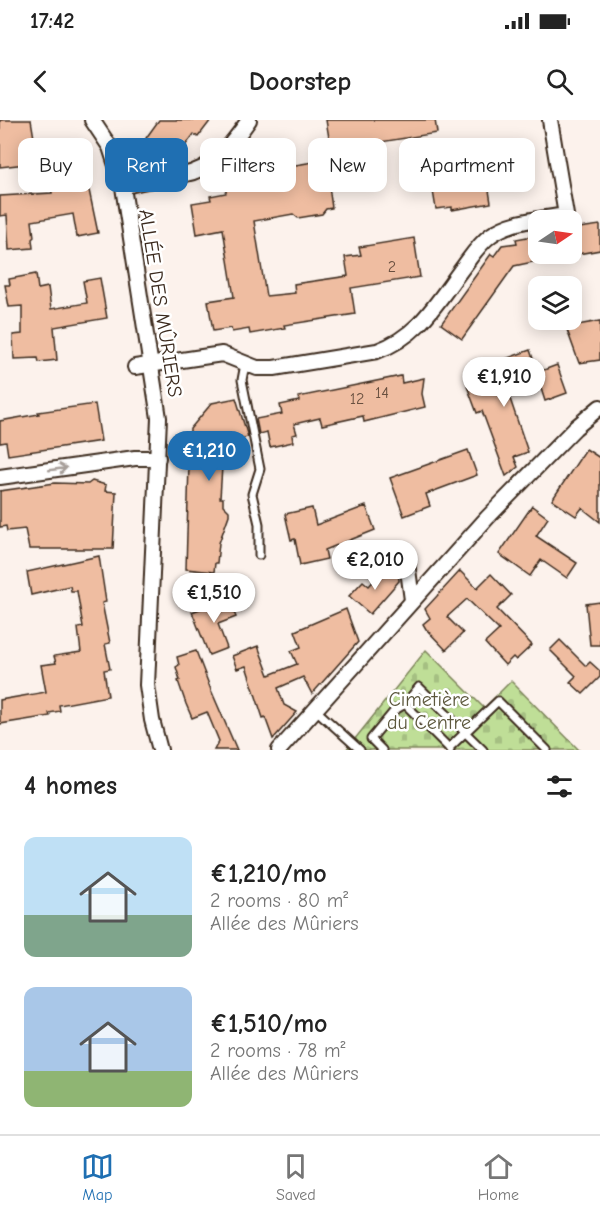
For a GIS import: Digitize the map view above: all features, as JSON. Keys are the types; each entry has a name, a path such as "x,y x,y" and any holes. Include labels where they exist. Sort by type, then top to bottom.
{"street":[{"name":"ALLÉE DES MÛRIERS","path":"92,120 105,140"},
{"path":"188,173 205,167 219,158 230,147 249,120"},
{"path":"135,367 222,354 257,368 274,368 377,351 393,345 408,336 424,320 478,246 491,235 520,222 566,215 550,120"},
{"name":"ALLÉE DES MÛRIERS","path":"124,192 159,418 147,685 152,720 160,750"},
{"path":"279,750 487,518 575,428 600,407"},
{"path":"0,477 135,458 158,458"},
{"path":"353,566 408,562 412,600"}],"lane":[{"path":"245,364 242,380 260,469 252,494 259,524 259,555"},
{"path":"315,710 362,750 395,710 405,704 419,687 483,750"},
{"path":"405,704 450,749 498,701 547,750"},
{"path":"371,740 382,750"}],"green space":[{"name":"Cimetière du Centre","path":"426,650 484,708 511,681 579,750 346,750"}],"building":[{"path":"0,120 31,120 34,138 18,138 18,165 0,167"},
{"path":"159,120 211,120 198,137 194,134 188,142 188,138 146,138"},
{"path":"326,120 435,120 437,133 387,141 387,138 329,138"},
{"path":"308,163 308,192 330,192 332,208 326,209 322,214 298,218 293,214 254,221 266,296 295,293 294,284 348,276 345,257 361,255 359,247 414,238 420,277 351,288 355,314 284,325 285,328 250,334 249,329 232,332 231,328 213,331 208,301 234,297 223,229 197,234 192,203 211,200 210,196 226,192 296,192 296,165"},
{"path":"89,192 98,233 77,237 73,214 32,221 33,248 9,250 7,215 0,216 0,196"},
{"path":"433,192 489,192 491,203 452,210 452,207 436,209"},
{"path":"600,225 600,250 582,253 582,228"},
{"path":"528,237 528,263 514,266 462,339 441,324 491,254 494,256 502,245 517,243 516,239"},
{"path":"36,274 38,289 48,287 51,309 87,303 83,281 100,278 107,318 54,327 57,360 39,362 38,358 14,359 13,335 22,334 22,306 9,307 5,285 10,285 9,279"},
{"path":"600,321 600,360 579,363 567,330 582,330 582,324"},
{"path":"530,350 538,373 505,384 528,452 514,457 518,467 506,476 482,411 477,413 467,386 501,374 497,362"},
{"path":"557,365 567,393 545,401 536,373"},
{"path":"401,376 402,383 424,378 422,394 425,407 364,422 363,416 322,425 320,418 294,424 297,434 292,435 293,442 270,447 267,432 259,434 256,419 282,414 280,405 299,401 298,397"},
{"path":"236,398 248,437 229,441 226,450 223,451 220,498 223,498 223,505 229,511 229,515 219,543 217,563 215,563 214,572 186,569 190,429 212,403"},
{"path":"95,404 101,441 8,455 6,442 0,443 0,421 39,414 38,412"},
{"path":"586,449 600,458 600,522 582,508 576,516 552,500"},
{"path":"468,450 477,475 426,494 430,506 404,516 390,478"},
{"path":"92,481 106,485 105,491 116,492 113,549 29,549 25,529 7,531 6,526 0,527 0,491 55,483 88,484"},
{"path":"366,506 375,530 325,550 327,559 300,565 295,539 291,540 285,514 312,508 316,525"},
{"path":"532,506 548,518 536,536 577,563 567,578 541,560 530,576 499,554"},
{"path":"99,556 106,602 102,603 110,643 105,644 110,669 104,670 108,696 59,705 60,711 49,713 50,716 0,724 0,700 46,692 41,665 56,663 54,656 81,652 78,628 83,627 77,591 71,591 70,586 31,595 27,572"},
{"path":"460,571 477,588 491,574 511,595 497,609 532,645 516,660 513,657 505,665 485,643 499,630 467,599 447,617 463,633 446,650 426,629 423,624 430,618 425,609"},
{"path":"398,572 399,581 370,614 349,596 363,581 369,586 381,573"},
{"path":"228,598 236,617 218,624 227,648 209,655 192,612"},
{"path":"600,602 600,645 590,645 586,604"},
{"path":"346,609 358,642 312,694 303,677 278,688 284,705 297,712 273,739 265,717 263,718 246,666 237,669 232,656 258,646 269,675 297,664 291,651 301,647 295,631"},
{"path":"560,640 586,666 590,662 600,671 600,677 583,694 570,682 576,676 550,650"},
{"path":"196,651 237,750 214,750 219,741 207,712 192,718 186,704 178,681 180,680 176,667 179,665 177,657"}]}
